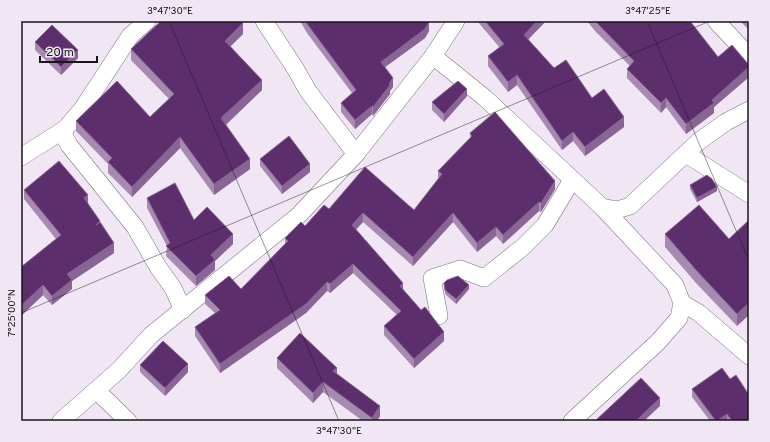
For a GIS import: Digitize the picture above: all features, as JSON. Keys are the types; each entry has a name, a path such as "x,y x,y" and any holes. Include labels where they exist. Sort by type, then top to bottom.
{"street":[{"path":"21,157 65,129 83,108 130,36 147,21"},
{"path":"264,21 308,91 356,154"},
{"path":"61,421 119,370 151,335 299,215 356,154 433,56 456,21"},
{"path":"716,21 749,56"},
{"path":"433,56 485,98 602,207 675,285 682,303 679,318 658,342 572,421"},
{"path":"602,207 617,210 630,206 698,142 749,110"},
{"path":"65,129 64,136 69,145 136,227 158,267 173,288 183,310"},
{"path":"686,154 749,194"},
{"path":"439,316 432,278 460,269 484,278 523,247 545,225 572,180"},
{"path":"682,303 699,313 749,356"},
{"path":"96,390 128,421"}],"building":[{"path":"161,21 240,21 243,23 225,41 262,80 221,118 250,159 214,184 180,137 132,187 108,162 112,158 76,121 117,81 150,117 174,94 131,49"},
{"path":"305,21 429,22 425,29 381,62 393,78 389,84 390,85 373,107 372,106 355,120 341,103 356,90"},
{"path":"485,21 537,21 524,35 554,68 566,60 592,98 604,89 624,117 585,147 573,132 562,141 517,75 508,82 488,56 504,44"},
{"path":"595,21 690,21 718,57 732,45 749,65 749,67 712,100 714,103 686,124 666,98 661,103 627,69 634,61"},
{"path":"52,25 78,50 61,67 35,42"},
{"path":"458,81 467,89 444,114 432,102"},
{"path":"495,112 555,181 541,203 539,202 503,235 496,227 477,243 453,213 413,257 363,213 352,225 403,283 400,286 421,310 425,307 444,332 414,359 384,326 401,311 353,264 330,284 327,282 306,304 220,364 195,327 220,310 205,295 229,276 241,289 288,241 285,238 301,222 305,226 324,205 329,209 365,167 414,210 442,174 438,171 472,136 470,133"},
{"path":"289,136 310,164 282,186 260,159"},
{"path":"59,161 88,195 84,198 100,221 96,225 100,222 114,243 67,274 72,280 52,296 43,285 21,306 21,267 61,235 24,190"},
{"path":"707,175 712,179 717,187 697,198 690,185"},
{"path":"175,183 194,220 207,207 233,234 211,255 215,260 196,276 166,246 170,243 147,198"},
{"path":"699,205 729,239 749,220 749,303 737,314 665,234"},
{"path":"458,276 469,285 456,299 445,290 444,283 447,280"},
{"path":"300,333 337,368 333,371 380,406 372,418 323,382 313,393 277,358"},
{"path":"163,341 188,364 165,388 140,365"},
{"path":"722,368 730,379 736,375 749,395 749,421 732,421 727,414 716,421 692,389"},
{"path":"641,378 660,398 636,421 595,421"}]}
